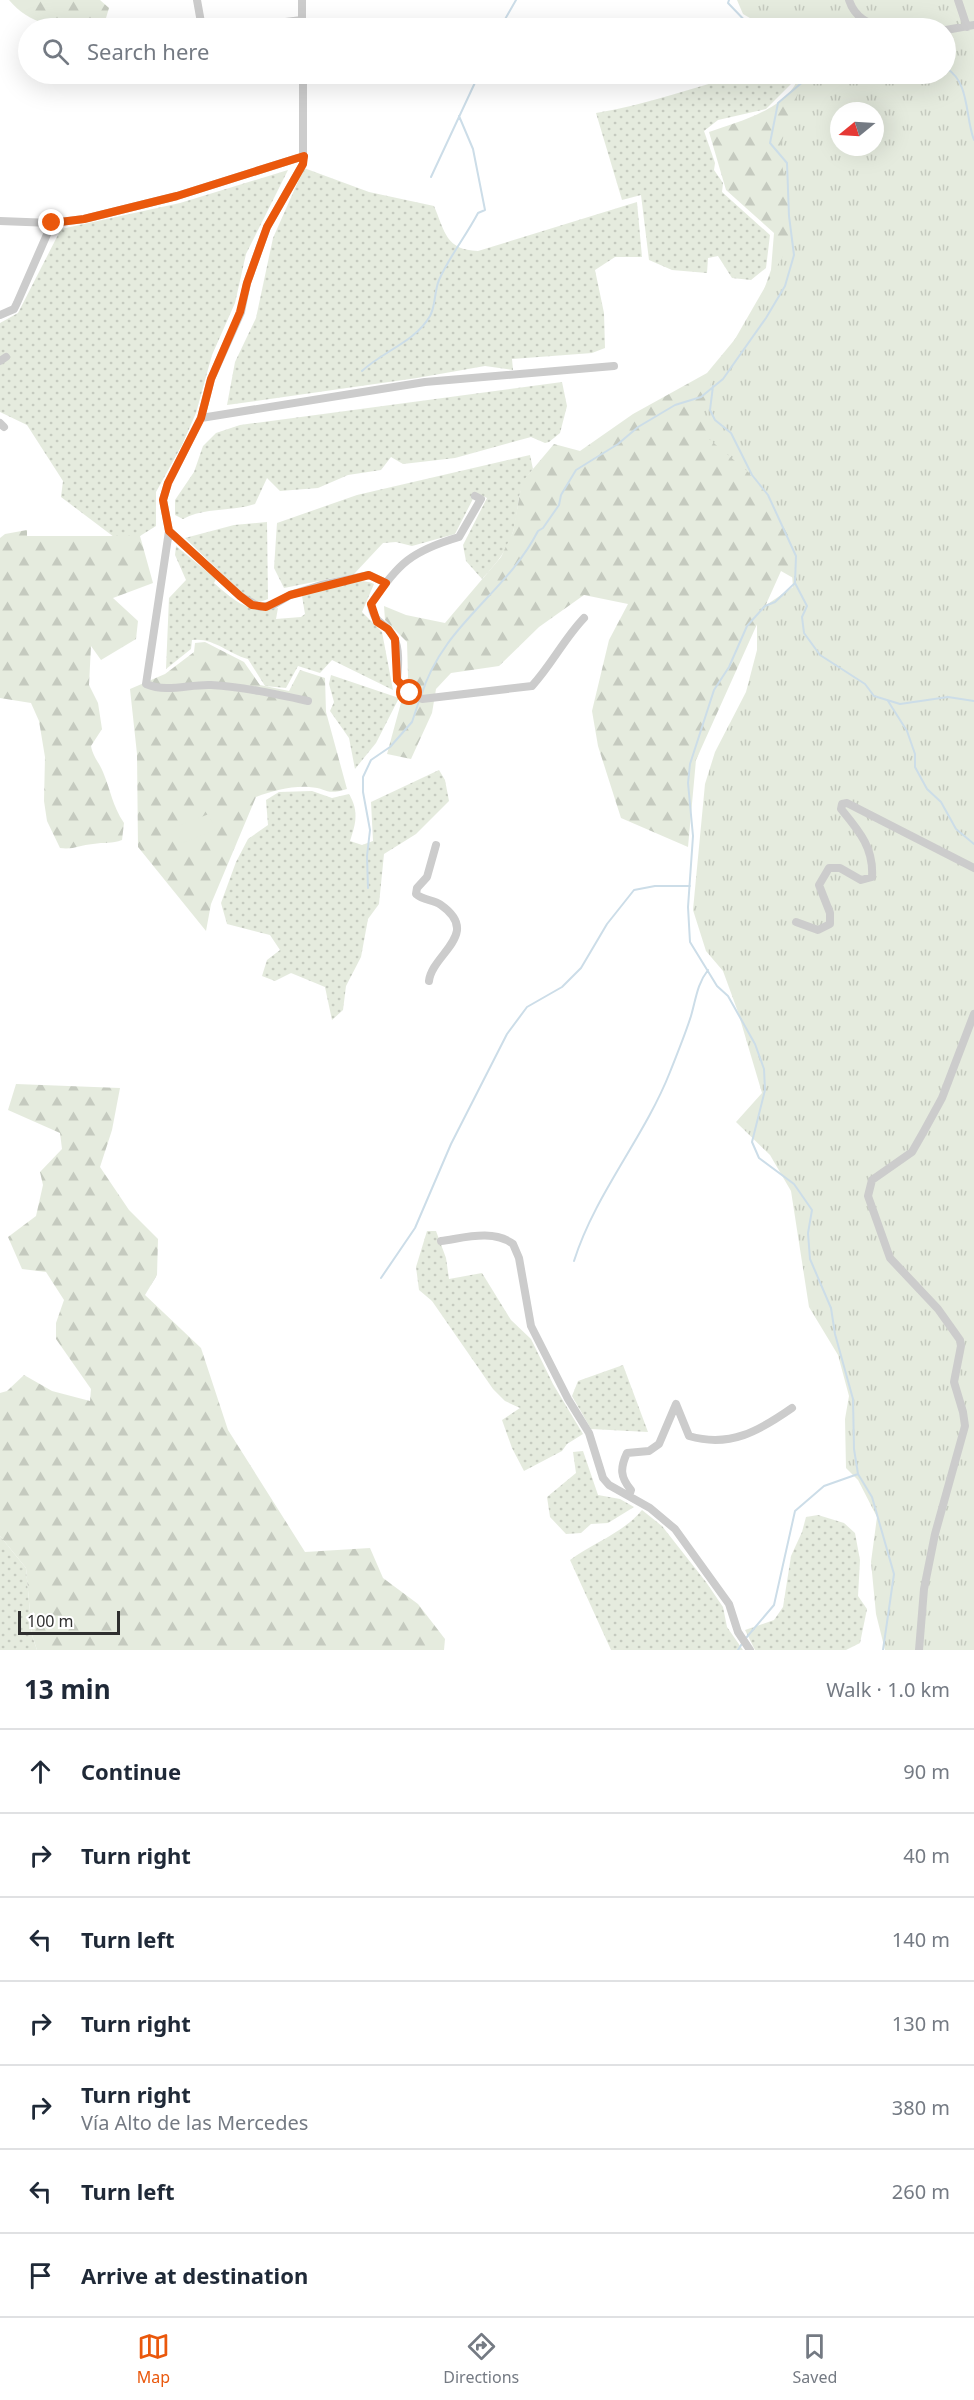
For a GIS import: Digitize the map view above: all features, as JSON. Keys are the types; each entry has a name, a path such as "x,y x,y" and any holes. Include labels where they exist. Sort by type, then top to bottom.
{"street":[{"path":"197,0 200,18"},
{"path":"302,0 302,18"},
{"path":"849,0 861,18"},
{"path":"958,0 970,26"},
{"path":"303,84 303,164 267,227 247,283 240,312 211,379 201,418 165,491 163,500 169,531 146,684 158,689 209,685 258,690 308,701"},
{"path":"0,221 52,223 84,219 177,196 304,156"},
{"path":"0,315 9,312 17,303 52,223"},
{"path":"201,418 425,382 614,366"},
{"path":"475,496 481,499 459,537 414,555 398,567 371,604 372,614 395,639 397,680 410,693 422,699 532,686 547,669 569,634 584,618"},
{"path":"169,531 240,596 260,607 273,605 290,595 321,585 369,575 386,583"},
{"path":"796,922 818,930 830,924 830,913 819,885 829,868 840,868 861,880 872,877 873,862 866,840 841,809 842,804 847,803 974,868"},
{"path":"429,981 430,973 451,947 457,934 455,920 441,904 422,899 416,894 427,876 436,845"},
{"path":"919,1650 924,1589 935,1534 965,1426 954,1382 961,1346 956,1332 938,1309 890,1258 868,1196 872,1180 912,1152 942,1098 974,1014"},
{"path":"441,1241 479,1235 495,1236 513,1244 519,1258 531,1326 568,1399 589,1433 603,1478 650,1508 675,1529 729,1604 738,1632 750,1650"},
{"path":"629,1496 631,1490 624,1481 621,1470 627,1453 649,1451 659,1443 676,1404 689,1436 710,1442 759,1431 792,1408"}],"green space":[{"path":"9,0 100,0 109,8 106,18 31,18 18,10"},
{"path":"737,0 974,0 974,1650 885,1650 876,1614 871,1562 877,1517 858,1480 846,1468 845,1419 849,1396 838,1355 809,1307 791,1191 770,1155 736,1122 762,1093 738,1012 723,971 706,951 693,910 705,784 715,752 746,692 757,650 757,611 793,587 788,520 748,472 709,439 701,416 712,379 791,242 789,202 779,149 800,84 956,84 956,18 750,18 743,14"},
{"path":"710,84 791,84 766,109 718,120 704,131 715,163 714,170 723,183 722,192 770,235 766,268 751,280 732,278 718,256 708,258 707,273 672,270 649,260 641,195 622,200 596,113"},
{"path":"795,84 890,84 858,615 781,571 696,760 688,847 621,818 598,746 592,711 609,640 628,604 584,595 539,627 499,666 451,673 436,689 432,713 411,759 387,754 408,677 407,642 385,620 384,606 406,615 445,623 501,557 513,532 522,482 554,444 580,451 633,414 707,373 755,315 771,270 774,233 726,190 709,132 748,118 775,105 786,96"},
{"path":"304,168 369,192 434,206 448,238 467,250 478,251 637,202 642,257 615,257 595,270 604,313 605,348 592,353 512,359 513,370 485,366 227,405 235,362 256,318 273,238"},
{"path":"288,170 246,254 235,303 212,355 196,413 182,445 156,492 156,526 140,536 114,537 61,497 63,481 27,425 0,412 0,323 18,313 61,229 180,203"},
{"path":"562,382 567,406 560,433 549,442 545,443 531,437 455,458 403,464 391,457 381,470 348,475 318,488 280,491 267,478 255,504 209,511 183,519 175,515 175,500 194,472 203,446 216,433 240,425"},
{"path":"530,455 533,469 523,484 513,532 500,557 482,579 466,561 463,545 487,498 476,493 455,534 412,546 396,542 383,543 354,574 284,588 274,568 277,523 357,495"},
{"path":"267,522 268,599 260,602 246,597 185,538 234,525"},
{"path":"27,530 27,536 140,536 153,583 113,598 138,621 136,639 101,660 91,646 89,685 98,703 102,729 91,746 124,823 122,840 60,848 47,821 44,801 45,757 39,721 31,703 0,698 0,538 5,534"},
{"path":"176,546 216,579 214,583 236,601 258,609 278,608 276,619 301,617 305,614 302,596 348,582 374,584 362,612 382,632 393,690 332,660 320,673 298,666 286,688 265,686 248,659 213,643 200,640 192,640 191,649 166,669 169,598 186,580 175,555"},
{"path":"205,642 244,662 260,685 289,691 300,670 325,678 326,712 347,789 330,792 309,787 295,787 256,797 211,904 206,931 138,847 137,754 130,689 165,674 194,652 195,643"},
{"path":"331,675 399,698 376,743 355,769 349,738 330,711 334,702 329,684"},
{"path":"439,770 445,780 449,801 416,834 384,854 379,904 368,919 361,957 346,986 343,1010 332,1020 325,987 291,973 275,981 262,976 267,960 280,950 270,935 227,924 221,903 236,862 248,839 268,825 266,800 279,792 312,791 332,798 349,794 354,806 355,817 350,841 362,845 373,841 371,802"},
{"path":"209,814 215,830 182,843 175,827"},
{"path":"16,1084 120,1088 112,1130 100,1167 129,1210 158,1239 157,1275 145,1295 201,1348 228,1430 305,1552 370,1548 383,1578 418,1604 445,1639 444,1650 37,1650 32,1635 26,1568 0,1536 0,1393 7,1391 24,1375 52,1391 90,1401 91,1389 56,1339 56,1323 64,1300 46,1272 22,1269 8,1237 36,1216 43,1185 40,1172 62,1149 60,1133 8,1110"},
{"path":"427,1231 436,1231 446,1258 449,1279 482,1273 511,1320 531,1339 553,1384 583,1434 567,1444 562,1451 524,1471 512,1448 502,1420 520,1408 505,1401 493,1389 432,1301 419,1290 416,1267"},
{"path":"623,1365 648,1432 591,1429 572,1396 578,1381"},
{"path":"583,1451 598,1495 620,1499 634,1507 608,1523 591,1524 581,1533 566,1534 550,1517 547,1497 576,1473 573,1452"},
{"path":"642,1510 662,1526 706,1582 723,1607 727,1627 743,1650 611,1650 570,1560 617,1532"},
{"path":"818,1515 844,1523 855,1533 860,1560 858,1596 867,1609 860,1643 846,1650 755,1650 745,1630 774,1620 783,1607 791,1556 806,1517"},
{"path":"0,1536 26,1568 32,1635 37,1650 0,1650"}],"waterway":[{"path":"506,18 516,0"},
{"path":"729,0 728,3 742,18"},
{"path":"956,77 966,101 974,140"},
{"path":"431,177 474,84"},
{"path":"421,696 431,671 444,649 524,554 538,531 543,528 559,505 561,495 576,470 618,444 638,427 675,405 701,397 723,379 766,318 785,286 794,255 789,216 787,163 770,143 778,103 800,84"},
{"path":"362,371 424,325 432,312 437,285 443,271 478,213 485,210 473,149 459,116"},
{"path":"713,386 710,410 715,420 731,433 752,475 768,495 796,556 795,583 775,602 765,606 747,626 729,667 714,690 690,764 688,783 693,836 688,907 690,942 717,986 728,996 755,1044 764,1069 765,1090 752,1142 759,1158 794,1184 812,1210 808,1233 810,1259 831,1308 835,1334 853,1399 854,1449 858,1474 872,1497 894,1574 883,1650"},
{"path":"795,583 807,606 802,617 804,633 820,655 865,684 874,696 900,704 948,697 974,701"},
{"path":"368,888 367,856 370,830 363,792 363,777 371,760 390,747 412,722 419,701"},
{"path":"888,701 907,731 915,754 915,767 927,789 941,802 956,829 974,844"},
{"path":"381,1278 415,1228 451,1144 507,1034 527,1007 562,987 581,968 607,924 634,890 655,886 690,886"},
{"path":"574,1261 594,1212 659,1096 686,1030 699,986 708,970"},
{"path":"746,1638 774,1605 795,1511 824,1486 858,1474"},
{"path":"738,1650 743,1642"}],"route":[{"path":"52,223 84,219 177,196 304,156 303,164 267,227 247,283 240,312 224,344 211,379 201,418 168,483 163,500 165,514 169,531 175,538 252,605 266,607 290,595 321,585 369,575 386,583 371,604 372,614 395,639 397,680 410,693"}]}
